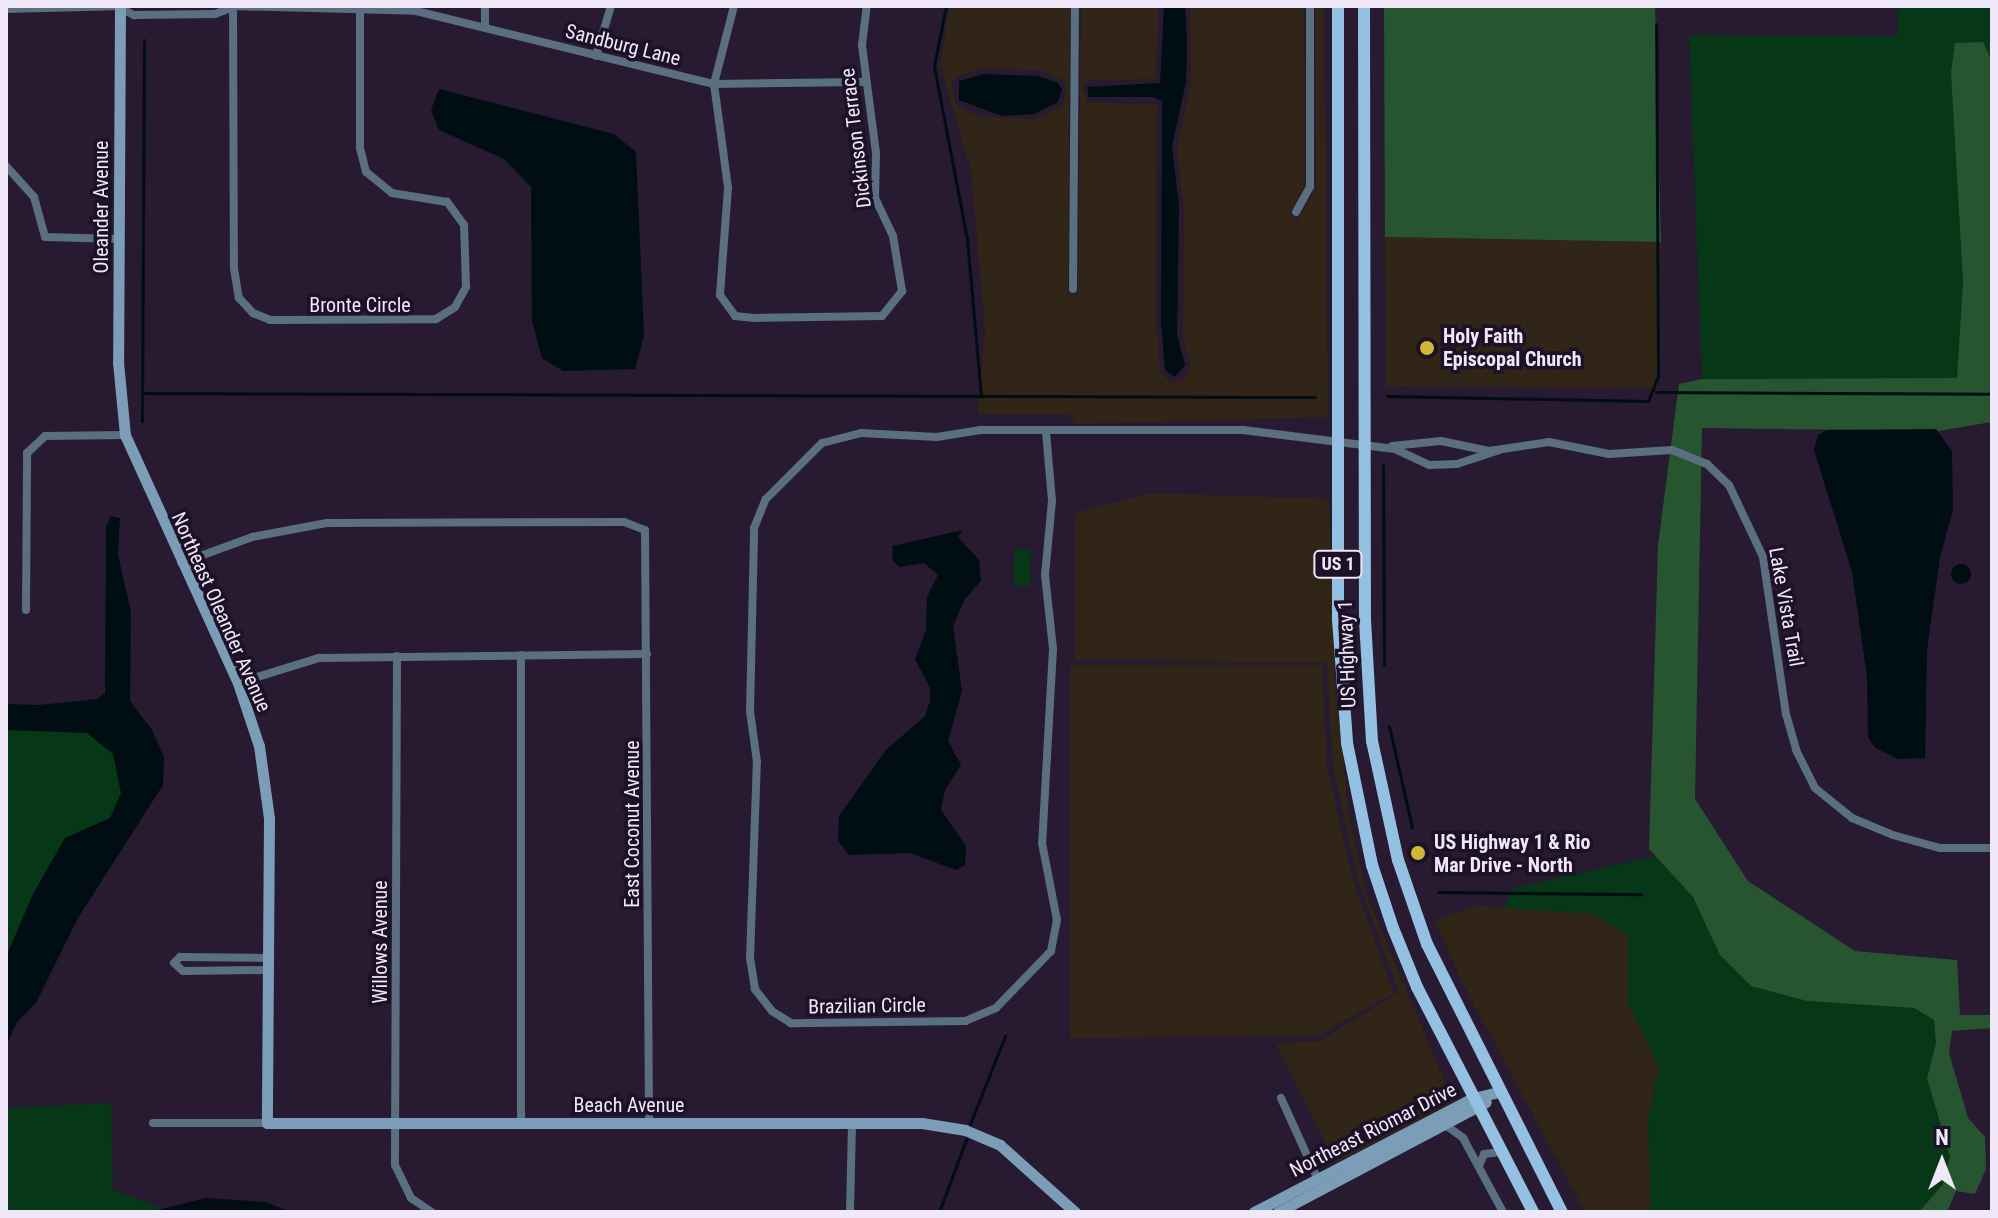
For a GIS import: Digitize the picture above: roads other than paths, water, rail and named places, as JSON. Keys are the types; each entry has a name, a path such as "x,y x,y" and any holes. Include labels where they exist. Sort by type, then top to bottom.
{"main road":[{"name":"US Highway 1","path":"1338,6 1340,683 1357,804 1393,928 1476,1103 1533,1212"},
{"name":"US Highway 1","path":"1362,10 1366,680 1383,801 1427,944 1562,1212"}],"street":[{"name":"Sandburg Lane","path":"6,9 121,7 134,15 215,14 232,6 360,7 416,11 714,84 865,82"},
{"name":"Bronte Circle","path":"232,6 234,268 239,298 253,313 270,320 436,319 455,307 466,287 464,225 447,202 392,193 366,172 360,148 360,7"},
{"path":"485,6 485,26"},
{"path":"596,56 611,6"},
{"name":"Dickinson Terrace","path":"734,6 714,84 728,188 719,268 720,295 726,309 754,318 882,316 902,291 893,236 875,198 876,153 862,45 867,6"},
{"path":"1073,289 1075,6"},
{"path":"1296,212 1310,187 1310,6"},
{"name":"Oleander Avenue","path":"121,7 118,239 122,409"},
{"path":"6,166 34,197 45,237 118,239"},
{"name":"Northeast Oleander Avenue","path":"122,409 125,435 238,683 266,780 267,1123"},
{"name":"Brazilian Circle","path":"1046,432 1052,501 1045,575 1053,649 1042,843 1057,920 1051,951 996,1008 966,1021 791,1023 772,1011 755,989 750,959 757,762 750,711 754,528 766,499 822,443 861,433 937,437 980,430 1243,430 1338,443"},
{"path":"26,610 27,453 45,436 125,435"},
{"name":"Lake Vista Trail","path":"1383,447 1428,441 1499,450"},
{"name":"Lake Vista Trail","path":"1338,443 1383,447 1443,466 1499,450 1549,442 1609,454 1672,450 1713,469 1729,485 1763,557 1786,714 1796,750 1815,788 1852,818 1893,835 1940,848 1992,848"},
{"name":"East Coconut Avenue","path":"181,563 252,537 327,523 641,526 648,543 649,1123"},
{"path":"238,683 319,658 647,654"},
{"path":"521,655 521,1123"},
{"name":"Willows Avenue","path":"397,656 395,1123 400,1184 432,1212"},
{"path":"180,957 267,964 183,971 174,963 180,957"},
{"name":"Northeast Riomar Drive","path":"1278,1212 1320,1184 1499,1092"},
{"path":"1281,1098 1320,1184"},
{"name":"Northeast Riomar Drive","path":"1254,1212 1444,1124 1476,1103"},
{"name":"Beach Avenue","path":"153,1123 922,1123 977,1134 1000,1145 1061,1207 1075,1212"},
{"path":"850,1212 852,1123"},
{"path":"1444,1124 1460,1134 1503,1212"},
{"path":"1479,1166 1484,1154 1501,1152"}],"waterway":[{"path":"946,6 934,66 967,239 981,396"},
{"path":"1387,396 1648,401 1658,376 1656,24"},
{"path":"142,421 144,40"},
{"path":"1656,392 1992,394"},
{"path":"145,393 1315,397"},
{"path":"1383,465 1384,665"},
{"path":"1389,726 1412,827"},
{"path":"1438,892 1641,894"},
{"path":"970,1124 1005,1036"},
{"path":"939,1212 967,1137"}],"place":[{"name":"Holy Faith Episcopal Church","path":"1427,348"},
{"name":"US Highway 1 & Rio Mar Drive - North","path":"1418,853"}]}
